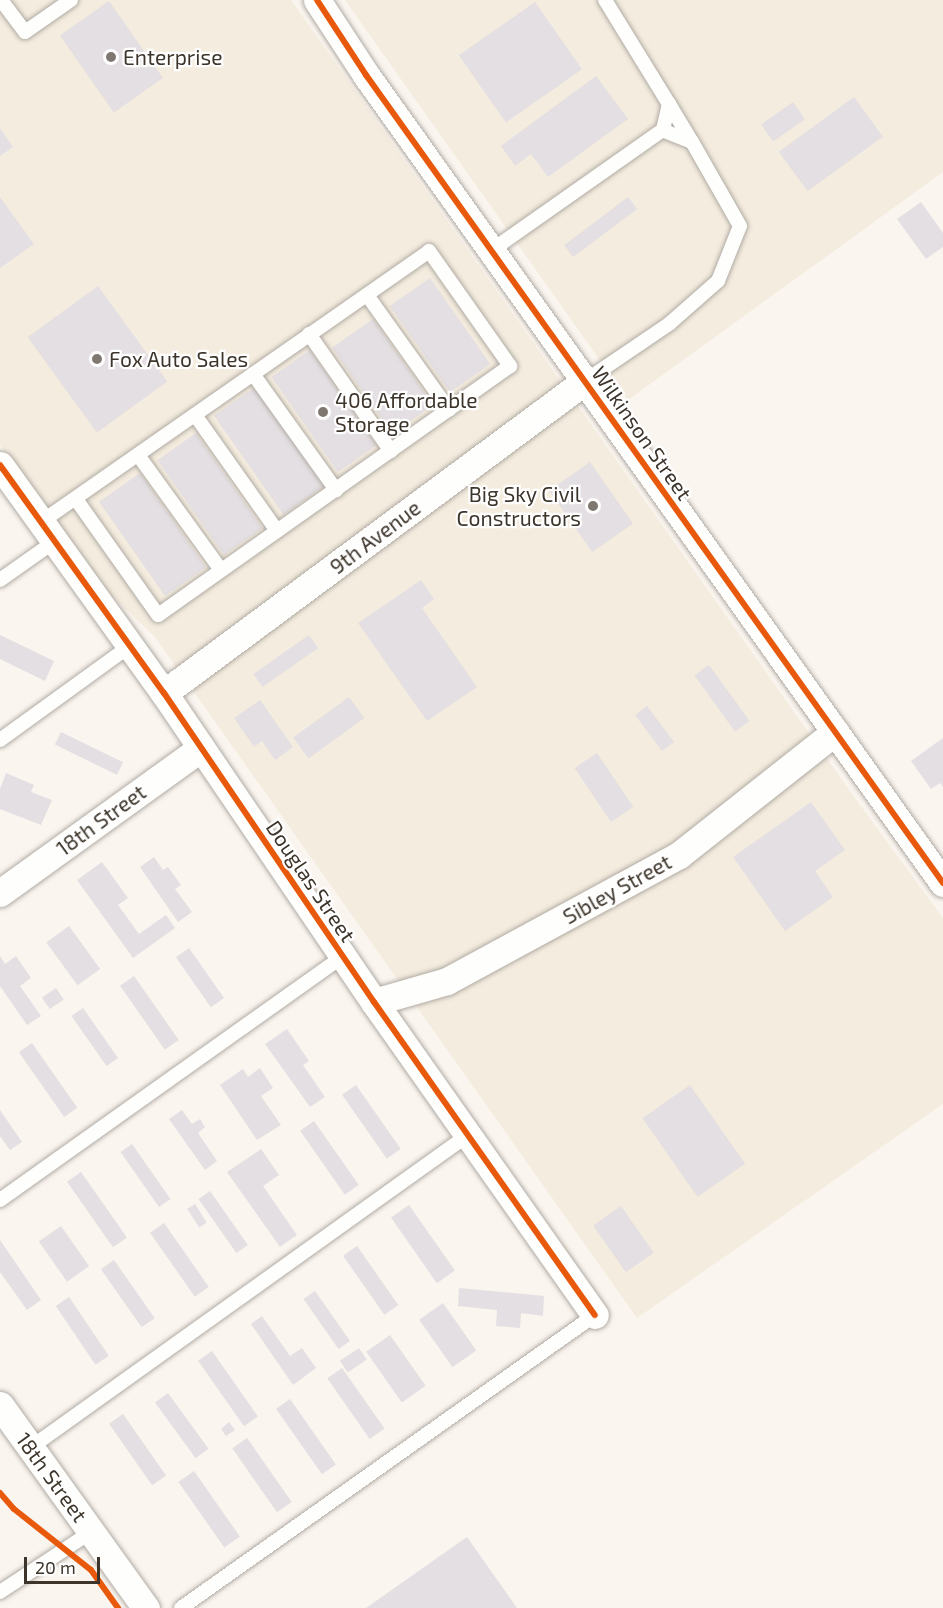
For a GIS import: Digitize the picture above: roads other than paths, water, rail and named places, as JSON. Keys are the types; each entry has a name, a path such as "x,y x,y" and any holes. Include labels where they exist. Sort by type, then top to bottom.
{"street":[{"name":"Wilkinson Street","path":"317,0 366,75 835,732 933,856 943,883"},
{"name":"9th Avenue","path":"164,693 585,381"},
{"name":"Douglas Street","path":"0,465 164,693 374,1002 595,1315"},
{"name":"Sibley Street","path":"374,1002 447,981 679,855 835,732"},
{"name":"18th Street","path":"0,893 201,748"},
{"name":"18th Street","path":"0,1405 146,1608"}],"lane":[{"path":"1,0 25,32 71,0"},
{"path":"585,381 669,324 718,281 740,226 692,142 605,0"},
{"path":"492,250 663,130 669,104"},
{"path":"663,130 692,142"},
{"path":"0,580 48,532 75,499 429,251 510,366 158,615 75,499"},
{"path":"367,295 449,410"},
{"path":"309,334 391,451"},
{"path":"253,374 336,490"},
{"path":"195,415 277,531"},
{"path":"138,455 221,570"},
{"path":"0,740 130,646"},
{"path":"0,1200 343,956"},
{"path":"30,1448 468,1135"},
{"path":"181,1608 595,1315"},
{"path":"0,1592 91,1532"}],"place":[{"name":"Enterprise","path":"111,57"},
{"name":"Fox Auto Sales","path":"97,359"},
{"name":"406 Affordable Storage","path":"323,412"},
{"name":"Big Sky Civil Constructors","path":"593,506"}]}
